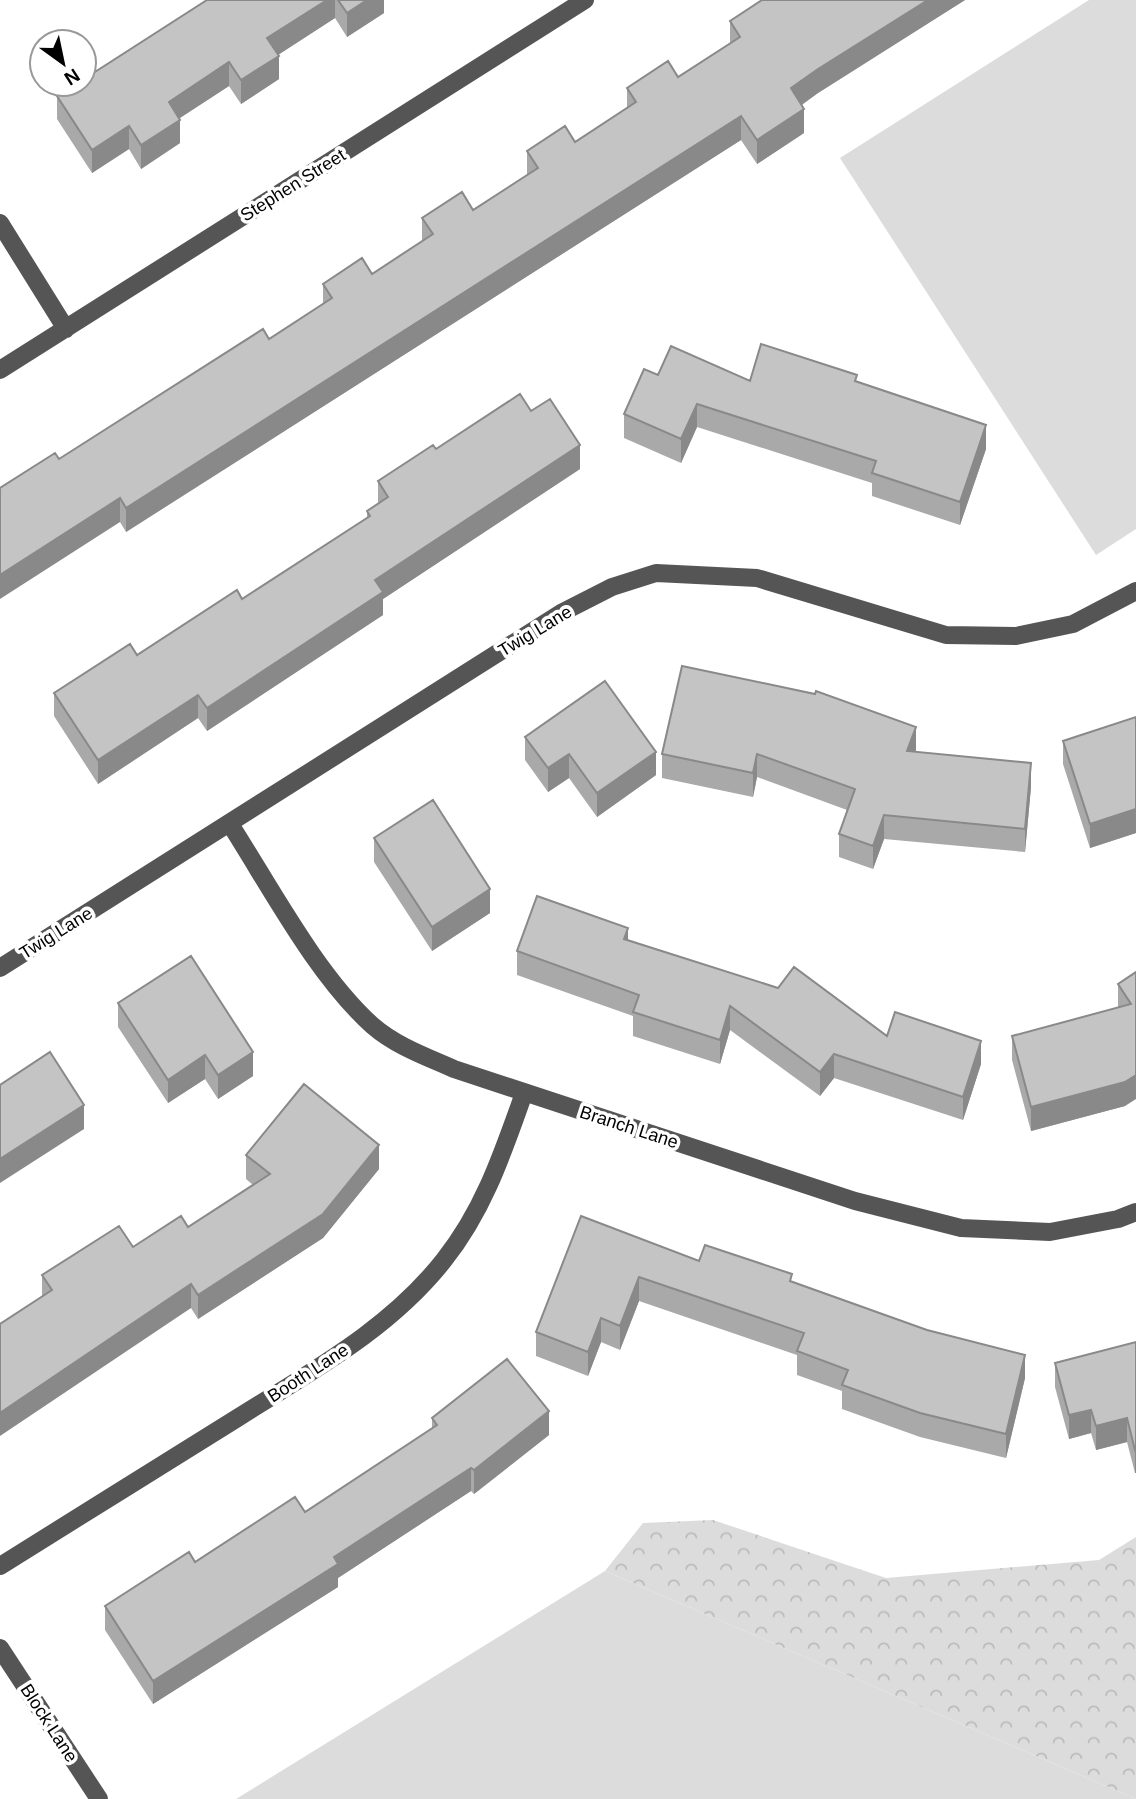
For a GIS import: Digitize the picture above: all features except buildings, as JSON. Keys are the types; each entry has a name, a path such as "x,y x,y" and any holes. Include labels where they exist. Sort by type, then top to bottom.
{"street":[{"name":"Stephen Street","path":"0,370 585,0"},
{"path":"0,223 66,328"},
{"name":"Twig Lane","path":"0,968 561,613 612,587 656,573 757,578 946,635 1016,636 1073,624 1136,591"},
{"name":"Branch Lane","path":"230,824 325,971 374,1028 410,1050 454,1069 855,1201 961,1228 1050,1232 1118,1219 1136,1212"},
{"name":"Booth Lane","path":"0,1566 329,1360 389,1318 422,1287 468,1227 495,1177 524,1093"},
{"name":"Block Lane","path":"0,1647 99,1799"}],"green space":[{"path":"1089,0 1136,0 1136,529 1096,555 840,158"},
{"path":"713,1520 886,1578 1099,1560 1136,1537 1136,1799 605,1571 643,1523"},
{"path":"605,1571 1136,1799 236,1799"}]}
